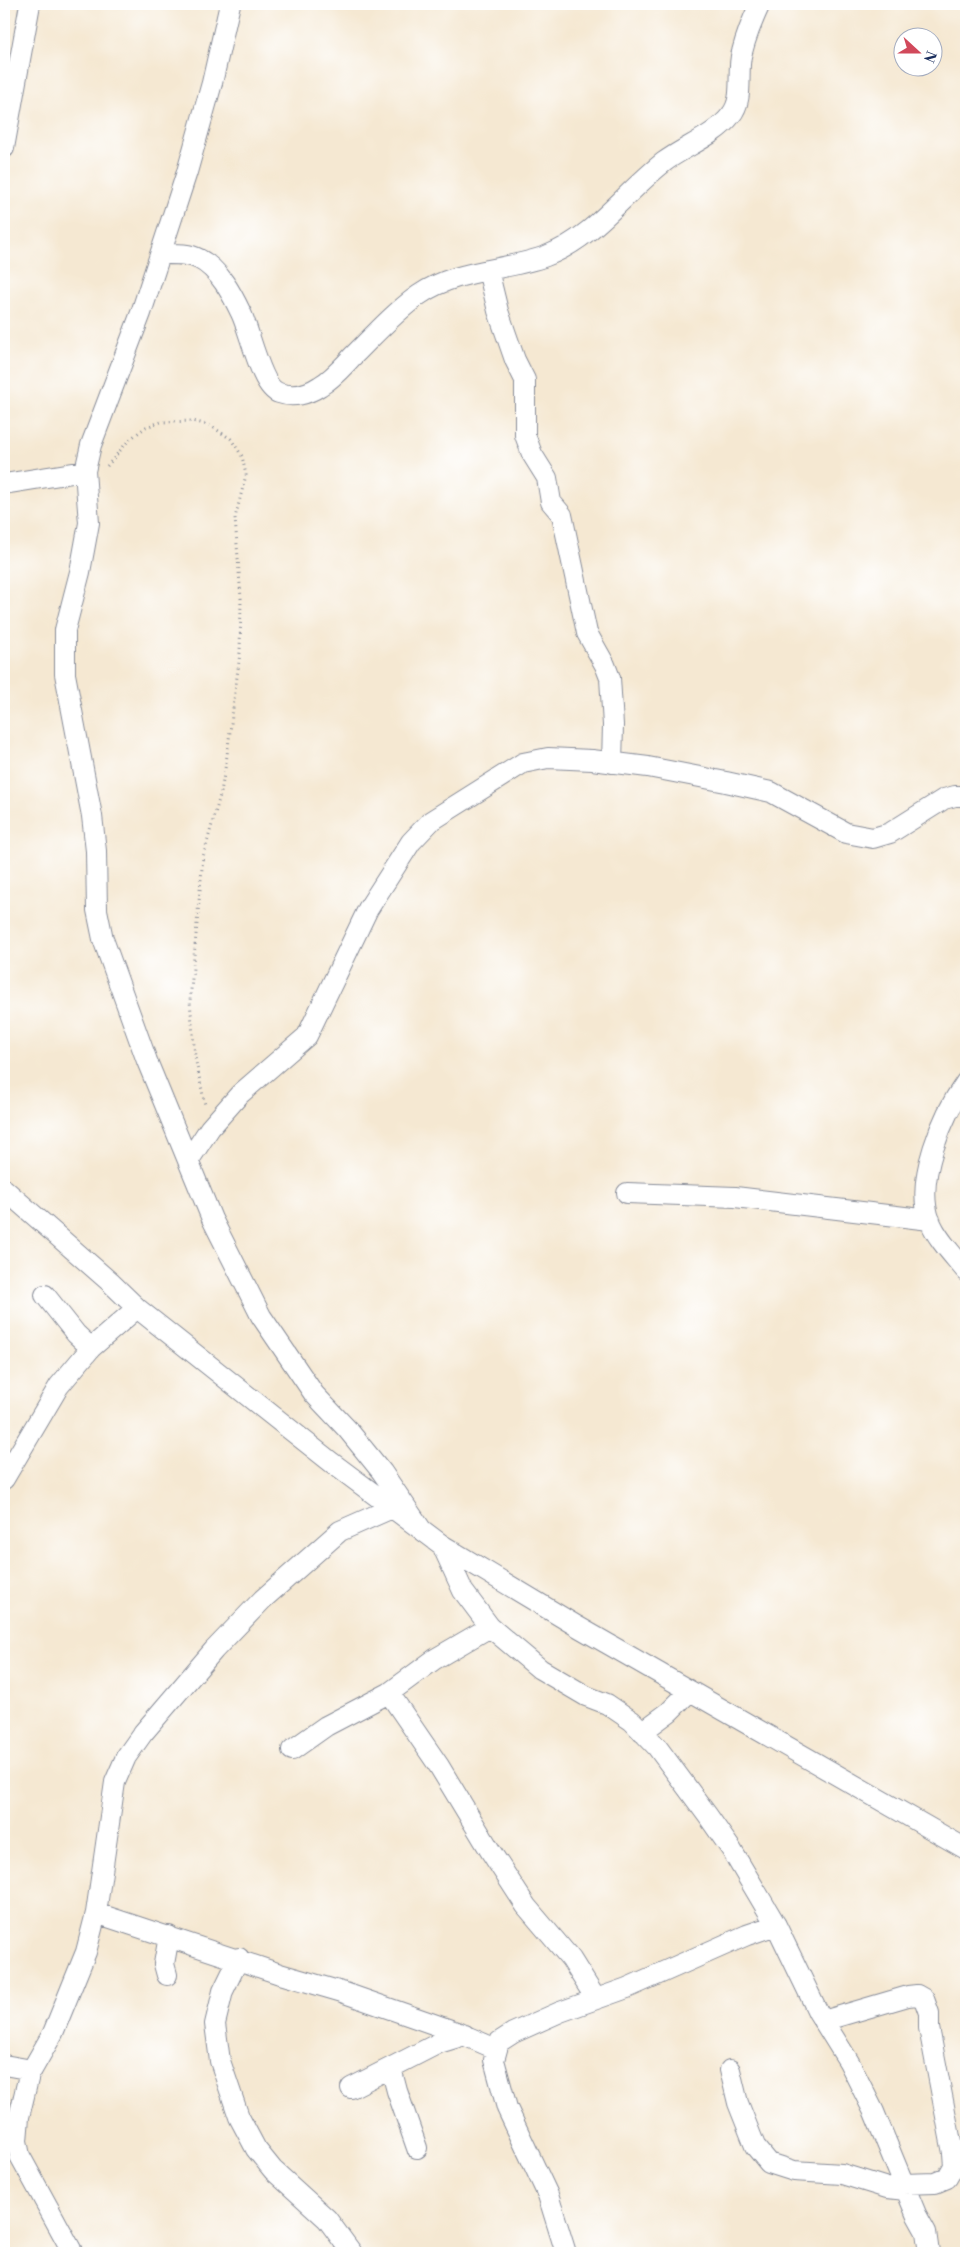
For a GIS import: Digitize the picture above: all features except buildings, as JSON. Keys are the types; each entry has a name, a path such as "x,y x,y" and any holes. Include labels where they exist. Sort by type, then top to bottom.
{"street":[{"path":"4,148 30,4"},
{"path":"230,4 212,83 161,254 100,422 85,471 89,523 80,572 65,630 65,674 92,816 96,852 97,910 103,938 147,1061 212,1219 261,1316 314,1394 348,1430 382,1472 420,1529"},
{"path":"161,254 192,256 206,264 219,275 242,314 268,384 276,392 295,396 319,387 419,294 447,281 522,263 568,247 583,236 664,163 724,123 736,107 742,53 760,4"},
{"path":"488,270 498,311 515,360 525,380 525,435 532,454 547,478 551,502 562,515 587,633 610,678 613,725 612,762"},
{"path":"4,484 85,471"},
{"path":"189,1160 210,1128 240,1094 307,1036 368,910 411,842 431,821 523,763 531,760 556,758 612,762 771,792 846,833 873,838 890,833 944,799 966,796"},
{"path":"966,1082 945,1117 933,1149 926,1178 930,1220 942,1240 966,1271"},
{"path":"4,1189 137,1308 331,1462 442,1545 689,1692 966,1849"},
{"path":"627,1194 734,1197 930,1220"},
{"path":"45,1295 76,1334 91,1348"},
{"path":"4,1479 59,1386 91,1348 137,1308"},
{"path":"73,2253 20,2156 17,2141 19,2118 29,2075 54,2033 86,1952 96,1913 115,1782 126,1757 143,1733 214,1650 298,1566 340,1531 392,1508"},
{"path":"442,1545 463,1591 490,1627 540,1669 586,1696 607,1704 632,1721 656,1747 713,1822 776,1925 823,2021 849,2062 866,2094 926,2232 929,2253"},
{"path":"292,1750 326,1726 389,1693 435,1659 490,1627"},
{"path":"642,1732 669,1712 689,1692"},
{"path":"389,1693 439,1766 490,1852 526,1906 571,1959 596,1999"},
{"path":"96,1913 238,1958 280,1974 342,1992 464,2035 496,2049"},
{"path":"564,2253 548,2195 507,2108 494,2060 499,2042 513,2033 560,2012 626,1988 747,1935 776,1925"},
{"path":"167,1975 164,1964 169,1936"},
{"path":"238,1958 223,1990 214,2024 220,2061 239,2117 256,2149 274,2170 328,2219 352,2253"},
{"path":"730,2070 738,2102 755,2146 769,2163 794,2171 842,2174 887,2188 935,2182 947,2178 954,2166 947,2115 929,2028 929,2013 924,1999 917,1995 908,1996 823,2021"},
{"path":"351,2088 438,2043 464,2035"},
{"path":"4,2064 32,2070"},
{"path":"391,2068 417,2148"}],"path":[{"path":"85,471 101,470 108,466 129,440 146,427 171,421 193,421 211,426 231,439 242,456 246,475 235,518 240,598 240,653 221,792 203,857 190,1001 195,1057 210,1128"}]}
